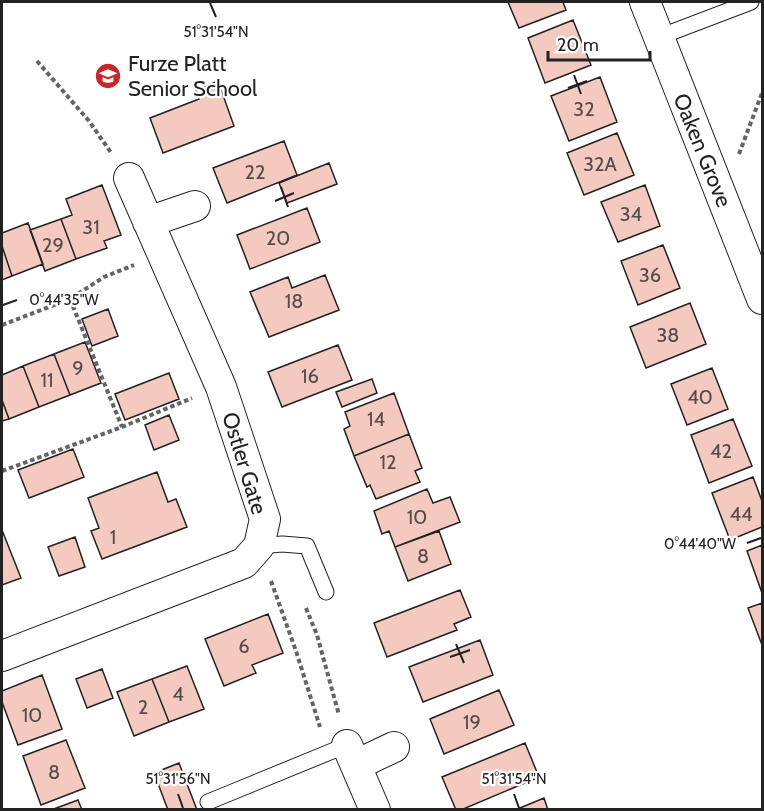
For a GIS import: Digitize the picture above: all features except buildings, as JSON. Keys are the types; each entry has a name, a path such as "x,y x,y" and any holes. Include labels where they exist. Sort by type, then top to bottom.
{"street":[{"name":"Oaken Grove","path":"645,2 762,298"},
{"name":"Ostler Gate","path":"2,656 244,563 259,546 265,519 221,387 129,178"},
{"path":"148,222 195,206"},
{"path":"375,810 344,755 394,747"}],"lane":[{"path":"659,38 751,2"},
{"path":"259,546 282,544 307,546 326,592"},
{"path":"208,802 344,755"}],"path":[{"path":"37,61 89,121 129,178"},
{"path":"722,198 762,93"},
{"path":"2,325 70,298 104,277 162,253"},
{"path":"70,298 122,427"},
{"path":"2,471 122,427 221,387"},
{"path":"259,546 296,651 344,755"},
{"path":"305,605 317,635 344,755"}],"place":[{"name":"Furze Platt Senior School","path":"108,76"}]}
